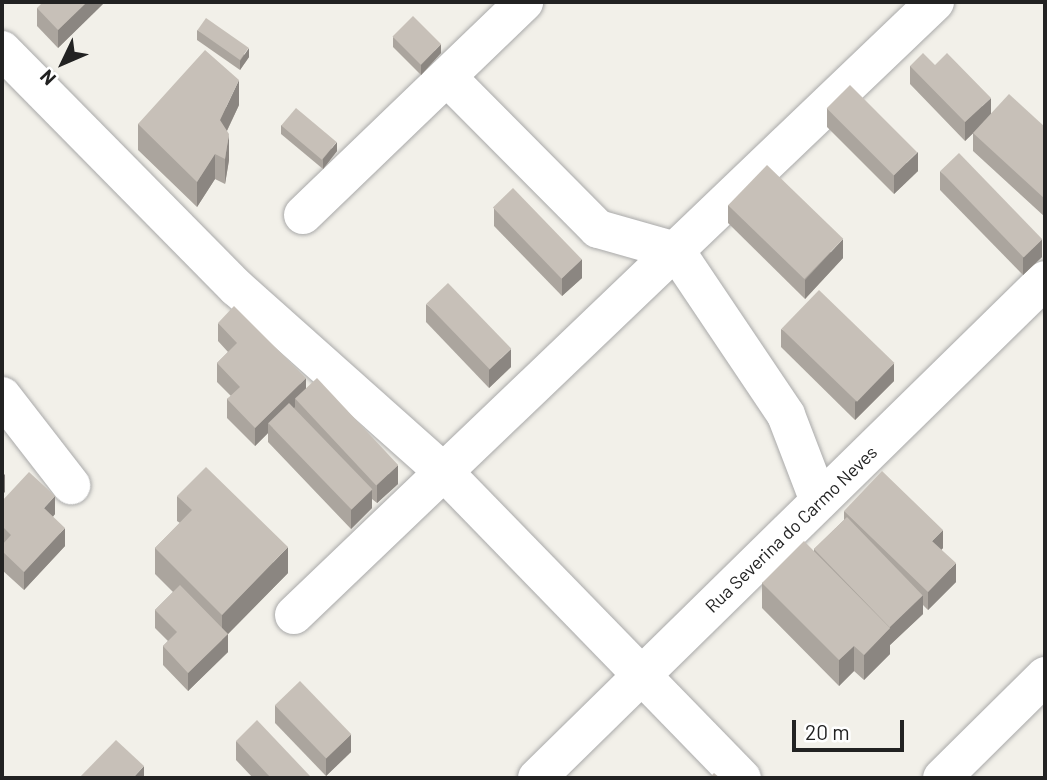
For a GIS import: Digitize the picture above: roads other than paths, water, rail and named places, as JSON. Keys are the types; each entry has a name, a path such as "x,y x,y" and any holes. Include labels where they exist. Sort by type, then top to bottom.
{"street":[{"path":"303,215 524,2"},
{"path":"294,615 935,2"},
{"path":"2,50 237,288 445,473 742,778"},
{"path":"447,77 598,229 676,251 786,415 819,500"},
{"name":"Rua Severina do Carmo Neves","path":"537,778 1045,280"},
{"path":"2,396 71,485"},
{"path":"942,778 1045,676"}]}
